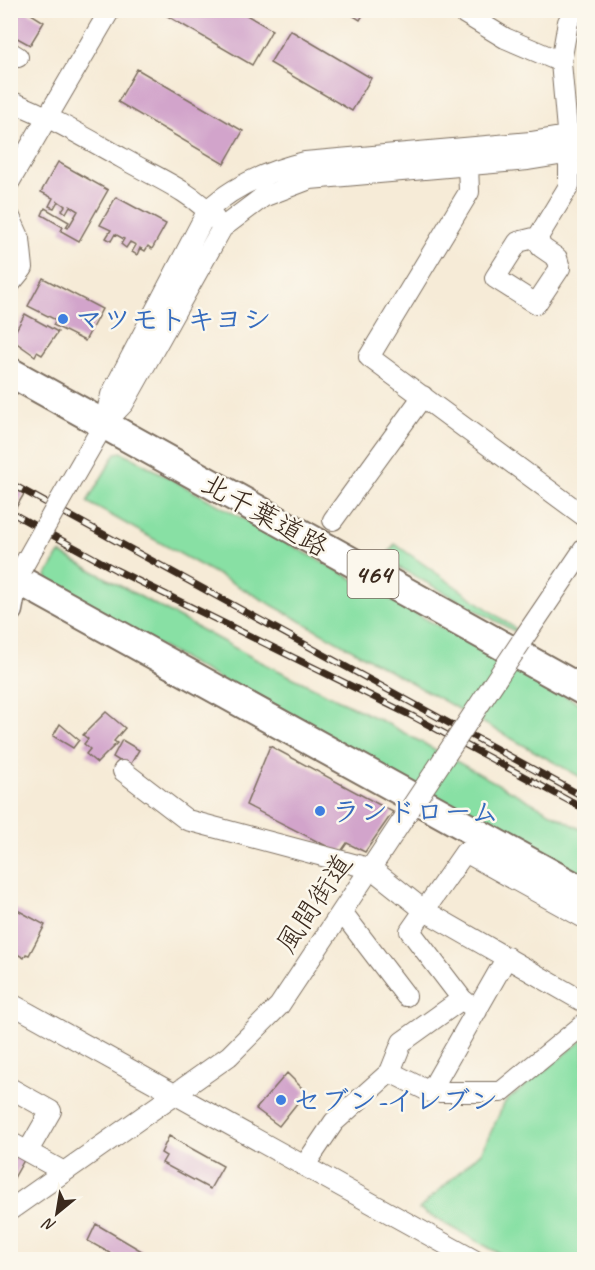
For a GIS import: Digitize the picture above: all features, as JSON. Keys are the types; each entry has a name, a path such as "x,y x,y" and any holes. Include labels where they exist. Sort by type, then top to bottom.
{"highway":[{"name":"北千葉道路","path":"10,372 100,430 585,691"},
{"path":"15,576 585,892"}],"main road":[{"path":"10,610 15,576"}],"street":[{"path":"10,181 111,10"},
{"path":"459,10 505,38 561,62"},
{"path":"538,237 569,186 576,143 561,62 568,22 575,10"},
{"path":"10,101 48,118 177,189 208,210 222,228"},
{"path":"100,430 111,395 208,210 219,199 278,168 304,162 531,142 576,143"},
{"path":"15,576 100,430 124,403 222,228 263,197 310,179 528,160 576,143"},
{"path":"468,164 469,192 369,357 585,516"},
{"path":"10,217 20,239 23,268 10,284"},
{"path":"333,520 423,396"},
{"name":"風間街道","path":"11,1209 229,1056 279,1006 521,642 583,554"},
{"path":"123,771 187,820 372,869 425,911 585,1002"},
{"path":"470,1005 410,931 465,852 585,918"},
{"path":"342,912 406,996"},
{"path":"430,1092 470,1005 507,957"},
{"path":"10,1003 474,1260"},
{"path":"305,1165 334,1122 390,1072 402,1042 470,1005"},
{"path":"390,1072 430,1092 501,1092 585,1024"},
{"path":"10,1088 51,1111 19,1147 64,1172"}],"green space":[{"path":"122,452 584,706 584,779 87,502 116,453"},
{"path":"395,544 516,629 514,631 384,559"},
{"path":"60,553 257,660 388,724 584,831 584,880 51,586 46,576"},
{"path":"584,1039 584,1259 509,1259 419,1209 482,1151 505,1102"}],"building":[{"path":"10,10 25,10 44,22 30,45 10,34"},
{"path":"157,10 238,10 272,30 252,65"},
{"path":"344,10 366,10 360,20"},
{"path":"290,30 371,78 352,111 270,63"},
{"path":"137,69 243,131 224,164 118,102"},
{"path":"58,162 108,190 79,241 61,231 63,227 42,215 45,208 69,222 66,227 68,228 78,211 70,206 66,213 62,210 65,206 58,201 54,208 49,206 53,198 41,192"},
{"path":"116,197 166,224 152,249 148,246 145,251 140,248 137,255 132,252 136,245 130,242 126,248 121,244 124,239 115,234 111,241 106,238 111,230 100,225"},
{"path":"43,278 102,309 85,341 53,325 56,320 28,306"},
{"path":"25,314 58,332 42,355 37,352 35,356 11,339"},
{"path":"10,486 24,494 14,511 10,509"},
{"path":"106,712 125,728 114,741 117,743 97,763 86,754 90,749 84,744 88,739 83,735"},
{"path":"60,724 79,740 73,748 53,736"},
{"path":"122,740 139,750 129,767 113,757"},
{"path":"270,746 393,812 365,852 347,843 340,853 246,805"},
{"path":"10,906 45,925 29,955 26,954 24,958 10,950"},
{"name":"セブン-イレブン","path":"287,1073 306,1092 279,1126 256,1109"},
{"path":"169,1136 223,1166 210,1189 162,1163 166,1156 161,1153"},
{"path":"10,1152 24,1160 10,1185"},
{"path":"96,1224 157,1260 122,1260 88,1241"}],"railway":[{"path":"10,483 584,797"},
{"path":"10,512 116,570 414,717 584,809"}],"place":[{"name":"マツモトキヨシ","path":"63,319"},
{"name":"ランドローム","path":"320,811"},
{"name":"セブン-イレブン","path":"281,1100"}]}
